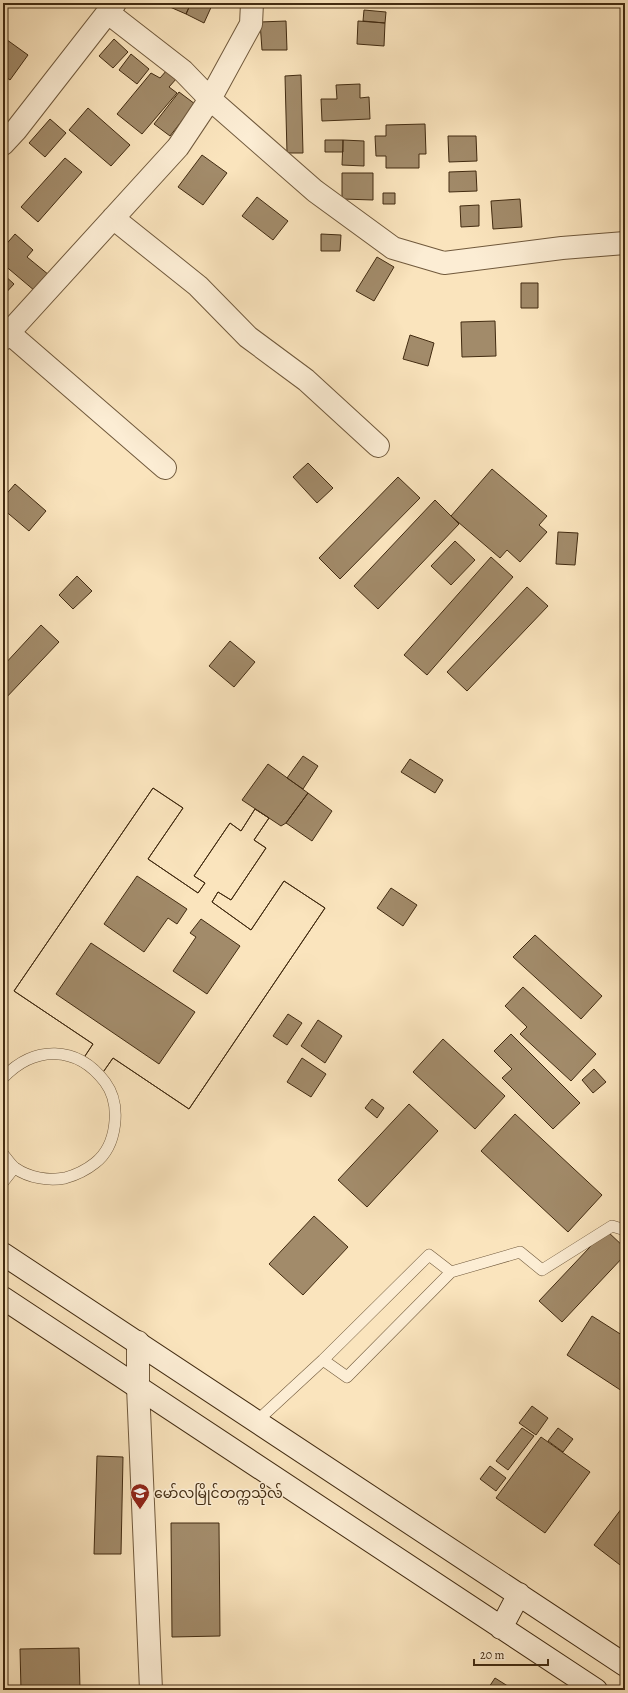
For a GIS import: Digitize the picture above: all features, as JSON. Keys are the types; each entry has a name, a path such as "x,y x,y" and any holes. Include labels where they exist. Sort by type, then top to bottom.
{"street":[{"path":"165,468 6,336 178,147 210,98 251,24 252,3"},
{"path":"3,144 16,130 111,8 315,191 394,248 444,263 562,248 625,243"},
{"path":"113,218 198,286 248,338 306,380 378,446"},
{"path":"3,1254 519,1594 625,1666"},
{"path":"3,1298 596,1690"},
{"path":"138,1342 138,1387 151,1690"},
{"path":"501,1628 519,1594"}],"lane":[{"path":"3,1078 14,1067 27,1059 48,1054 70,1056 90,1066 106,1083 114,1104 115,1125 108,1146 96,1162 78,1174 56,1180 34,1177 14,1168 3,1154"},
{"path":"3,1182 14,1168"},
{"path":"323,1360 347,1377 450,1272 520,1252 542,1270 612,1226 625,1230"},
{"path":"257,1421 323,1360 429,1256 450,1272"}],"building":[{"path":"171,3 191,3 186,14 170,7"},
{"path":"191,3 213,3 204,23 186,14"},
{"path":"364,10 386,12 385,23 363,21"},
{"path":"286,21 287,50 262,50 260,22"},
{"path":"358,21 385,23 384,46 357,44"},
{"path":"3,37 28,55 10,80 3,75"},
{"path":"114,39 128,52 113,68 99,56"},
{"path":"131,54 149,69 137,84 119,70"},
{"path":"167,70 177,78 169,87 177,93 142,134 117,114 151,73 160,78"},
{"path":"301,75 303,153 287,153 285,76"},
{"path":"360,84 360,98 369,97 370,119 322,121 321,99 337,99 336,85"},
{"path":"179,92 195,104 170,136 154,124"},
{"path":"88,108 130,145 111,166 69,130"},
{"path":"50,119 66,133 45,157 29,143"},
{"path":"425,124 426,154 419,154 419,168 386,168 386,156 376,156 375,136 386,136 386,125"},
{"path":"448,136 476,136 477,161 449,162"},
{"path":"325,140 343,140 343,152 325,152"},
{"path":"343,140 364,141 364,166 342,165"},
{"path":"202,155 227,173 203,205 178,187"},
{"path":"65,158 82,172 38,222 21,207"},
{"path":"476,171 477,191 449,192 449,172"},
{"path":"342,173 373,173 373,200 342,199"},
{"path":"383,193 395,193 395,204 383,204"},
{"path":"257,197 288,221 273,240 242,216"},
{"path":"520,199 522,227 493,229 491,201"},
{"path":"479,205 479,226 461,227 460,206"},
{"path":"15,234 33,250 27,257 49,275 35,291 3,264 3,248"},
{"path":"321,234 341,235 340,251 321,251"},
{"path":"377,257 394,267 374,301 356,291"},
{"path":"3,274 14,284 3,296"},
{"path":"521,283 538,283 538,308 521,308"},
{"path":"3,298 7,301 3,306"},
{"path":"495,321 496,356 462,357 461,322"},
{"path":"410,335 434,343 428,366 403,359"},
{"path":"308,463 333,488 317,503 293,477"},
{"path":"492,469 547,516 539,525 547,532 520,562 507,550 500,558 451,516"},
{"path":"398,477 420,498 340,579 319,558"},
{"path":"15,484 46,511 29,531 3,509 3,498"},
{"path":"435,500 459,524 378,609 354,586"},
{"path":"558,532 578,533 575,565 556,564"},
{"path":"455,541 475,560 451,585 431,566"},
{"path":"491,557 513,577 427,675 404,655"},
{"path":"77,576 92,591 73,609 59,595"},
{"path":"527,587 548,606 467,691 447,672"},
{"path":"41,625 59,642 3,701 3,666"},
{"path":"230,641 255,662 234,687 209,666"},
{"path":"303,756 318,766 303,789 287,778"},
{"path":"410,759 443,780 435,793 401,772"},
{"path":"268,764 308,793 286,823 281,826 242,800"},
{"path":"153,788 183,808 148,859 198,893 205,883 194,876 230,823 241,831 255,809 269,818 254,840 266,848 231,900 218,892 212,902 251,930 284,881 325,908 189,1109 113,1058 99,1078 79,1065 93,1044 14,991","holes":["137,876 187,909 177,924 168,918 144,952 104,924","201,919 240,946 207,994 173,971 196,937 190,933","91,943 195,1012 159,1064 56,994"]},
{"path":"153,788 183,808 148,859 198,893 205,883 194,876 230,823 241,831 255,809 269,818 254,840 266,848 231,900 218,892 212,902 251,930 284,881 325,908 189,1109 113,1058 99,1078 79,1065 93,1044 14,991"},
{"path":"308,793 332,811 312,841 286,823"},
{"path":"391,888 417,905 403,926 377,908"},
{"path":"535,935 602,996 581,1019 513,957"},
{"path":"523,987 596,1054 571,1081 520,1034 527,1027 505,1006"},
{"path":"288,1014 302,1023 287,1045 273,1036"},
{"path":"318,1020 342,1036 325,1063 301,1046"},
{"path":"511,1034 580,1103 553,1129 502,1078 512,1069 494,1051"},
{"path":"443,1039 505,1096 475,1129 413,1072"},
{"path":"302,1058 326,1074 311,1097 287,1082"},
{"path":"594,1069 606,1082 593,1093 582,1080"},
{"path":"372,1099 384,1108 377,1118 365,1108"},
{"path":"409,1104 438,1131 367,1207 338,1180"},
{"path":"515,1114 602,1195 568,1232 481,1151"},
{"path":"314,1216 348,1247 303,1295 269,1264"},
{"path":"606,1230 625,1248 625,1255 562,1322 539,1301"},
{"path":"592,1316 625,1337 625,1393 567,1355"},
{"path":"532,1406 548,1418 536,1435 519,1423"},
{"path":"522,1428 534,1436 508,1470 496,1461"},
{"path":"558,1428 573,1439 563,1452 548,1441"},
{"path":"541,1437 590,1472 545,1533 496,1498"},
{"path":"97,1456 123,1457 121,1554 94,1554"},
{"path":"490,1466 506,1478 496,1491 480,1479"},
{"path":"625,1504 625,1567 624,1568 594,1545"},
{"path":"171,1523 219,1523 220,1636 172,1637"},
{"path":"79,1648 80,1690 21,1690 20,1649"},
{"path":"495,1678 514,1690 487,1690"},
{"path":"218,1686 225,1690 215,1690"}],"place":[{"name":"မော်လမြိုင်တက္ကသိုလ်","path":"140,1510"}]}
